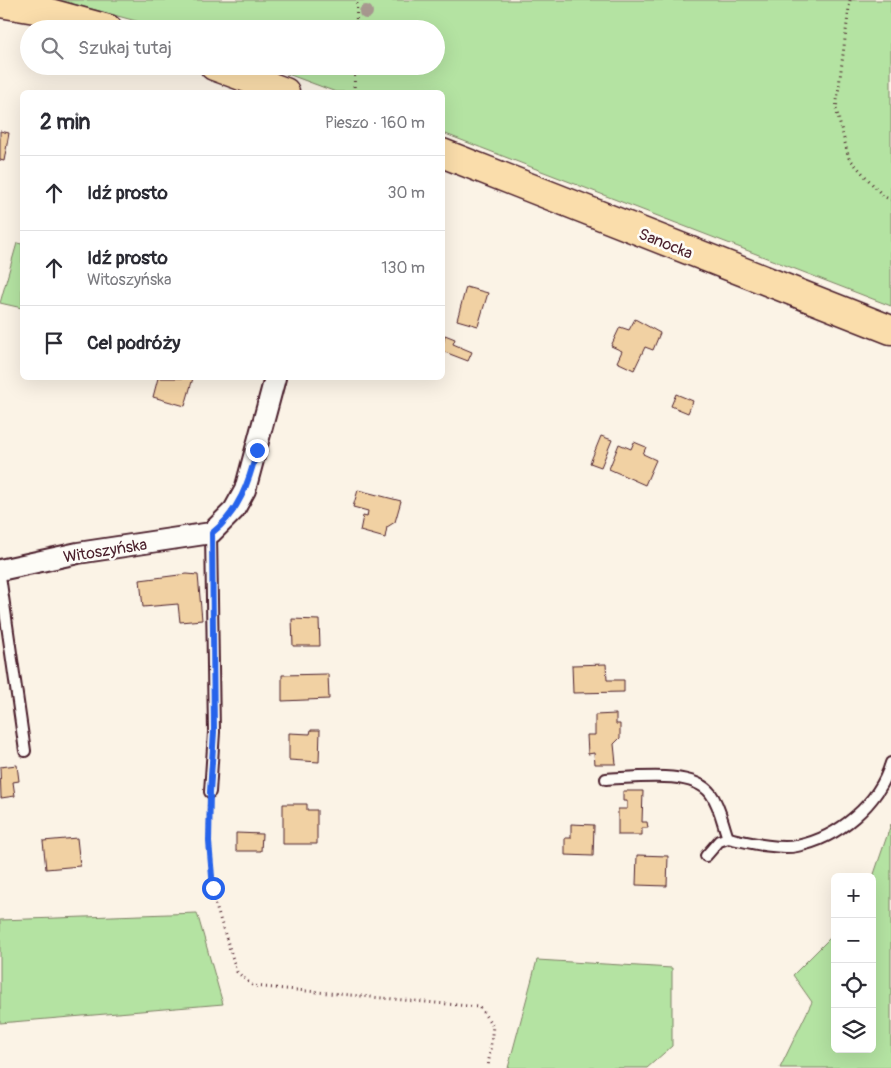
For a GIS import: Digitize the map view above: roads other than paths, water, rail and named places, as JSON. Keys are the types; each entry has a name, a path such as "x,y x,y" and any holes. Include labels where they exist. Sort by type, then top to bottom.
{"main road":[{"path":"0,4 35,9 75,20"},
{"path":"239,75 280,90"},
{"name":"Sanocka","path":"445,155 891,330"}],"street":[{"path":"212,533 234,510 245,490 274,380"},
{"name":"Witoszyńska","path":"0,570 78,553 212,533"}],"lane":[{"path":"210,792 214,732 212,533"},
{"path":"0,576 25,751"},
{"path":"706,856 719,841 728,838 796,847 843,826 863,810 878,791 891,763"},
{"path":"606,779 661,778 693,781 712,795 728,838"}]}
